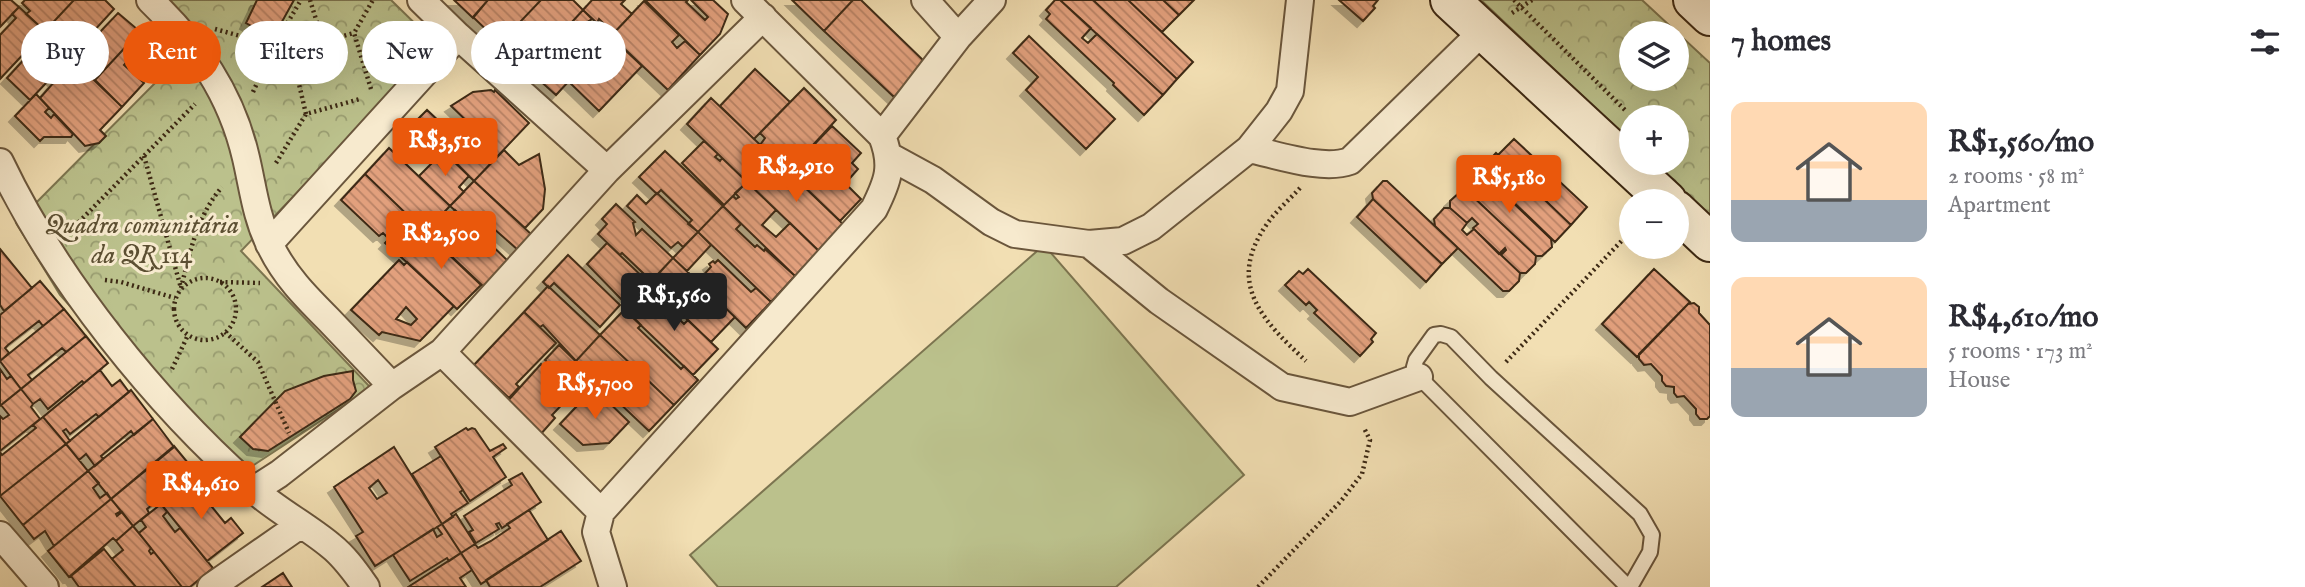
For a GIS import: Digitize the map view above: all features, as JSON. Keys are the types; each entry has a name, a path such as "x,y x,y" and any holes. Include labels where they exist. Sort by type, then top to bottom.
{"main road":[{"path":"1450,0 1654,189"},
{"path":"1693,0 1710,16"},
{"path":"1689,222 1710,242"}],"street":[{"path":"421,0 607,170"},
{"path":"925,0 958,37"},
{"path":"613,587 596,532 601,512 874,209 887,184 886,146 958,37 992,0"},
{"path":"254,490 392,386 442,352 754,9 886,146 991,222 1015,234 1089,244 1123,241 1151,227 1249,149 1279,111 1290,91 1300,0"},
{"path":"158,7 169,21"},
{"path":"1249,149 1322,164 1338,165 1350,161 1483,31"},
{"path":"269,244 458,36"},
{"path":"219,84 238,128 254,200 279,264 294,285 392,386"},
{"path":"0,164 36,228 78,291 153,391 254,490 332,547 366,587"},
{"path":"1089,244 1159,301 1282,387 1350,402 1419,377"},
{"path":"442,352 601,512"},
{"path":"211,587 300,525"},
{"path":"0,534 45,587"}],"lane":[{"path":"1434,335 1451,337 1491,378 1640,514 1652,535 1650,552 1629,587 1419,377 1414,367 1416,360 1434,335"}],"path":[{"path":"289,21 301,0"},
{"path":"310,0 316,21"},
{"path":"348,35 354,33 373,0"},
{"path":"1514,0 1620,105"},
{"path":"158,7 235,33"},
{"path":"254,200 306,114 373,95 354,33"},
{"path":"63,237 213,84"},
{"path":"238,128 257,84"},
{"path":"299,84 306,114"},
{"path":"144,156 181,289"},
{"path":"181,289 194,237 208,203 246,159"},
{"path":"1258,587 1341,501 1362,474 1370,440 1350,402 1277,334 1251,298 1248,262 1266,225 1322,164"},
{"path":"1491,378 1619,244"},
{"path":"199,278 209,278 228,288 236,306 231,325 225,332 208,340 188,335 175,319 175,298 181,289 199,278"},
{"path":"99,280 121,282 175,298"},
{"path":"225,332 258,362 299,457"}],"green space":[{"name":"Quadra comunitária da QR 114","path":"142,0 391,0 412,21 362,21 362,84 401,84 241,251 371,388 228,482 60,295 16,223 154,84 221,84 221,21 159,21"},
{"path":"1481,0 1642,0 1665,21 1619,21 1619,91 1689,91 1689,44 1710,63 1710,216 1689,196 1689,189 1681,189 1666,175 1689,175 1689,105 1619,105 1619,131"},
{"path":"1044,245 1244,475 1116,587 718,587 690,555"}],"building":[{"path":"0,0 11,0 19,7 0,27"},
{"path":"25,0 74,0 54,21 34,21 26,14 30,11 22,3"},
{"path":"74,0 105,0 114,9 103,21 54,21"},
{"path":"257,0 294,0 282,21 247,21"},
{"path":"454,0 488,0 473,18"},
{"path":"488,0 541,0 521,21 477,21 473,17"},
{"path":"541,0 573,0 583,10 573,21 521,21"},
{"path":"592,0 625,0 621,4 632,14 625,21 595,21 583,10"},
{"path":"645,0 688,0 686,2 705,20 708,17 691,0 713,0 728,14 720,34 700,55"},
{"path":"792,0 853,0 824,31"},
{"path":"853,0 861,0 926,63 894,97 824,31"},
{"path":"1055,0 1060,0 1091,28 1082,38 1088,43 1097,34 1163,95 1144,115 1046,19 1050,14 1046,10"},
{"path":"1060,0 1093,0 1177,79 1163,95"},
{"path":"1093,0 1128,0 1193,62 1177,79"},
{"path":"1128,0 1163,0 1179,15 1162,32"},
{"path":"1163,0 1194,0 1179,15"},
{"path":"1339,0 1378,0 1373,6 1375,8 1363,21"},
{"path":"644,1 679,35 672,42 677,48 685,41 700,55 668,90 626,50 625,21"},
{"path":"19,7 34,21 21,21 21,57 0,79 0,35 16,18 12,14"},
{"path":"583,10 592,19 589,21 573,21"},
{"path":"118,13 127,21 123,21 123,50 109,65 109,22"},
{"path":"1029,36 1115,119 1086,149 1026,90 1038,77 1013,53"},
{"path":"123,50 123,84 143,84 122,107 99,84 109,84 109,65"},
{"path":"626,51 642,66 626,83"},
{"path":"21,63 21,84 45,84 30,100 7,78"},
{"path":"755,69 790,102 754,139 720,106"},
{"path":"52,84 98,84 122,107 100,130 106,136 99,143 85,146 40,98"},
{"path":"544,84 566,84 556,95"},
{"path":"571,84 625,84 599,111"},
{"path":"804,88 836,120 790,170 760,145 765,138 760,133"},
{"path":"495,90 529,123 474,181 414,123 427,110 460,141 473,127 451,106 473,92"},
{"path":"36,94 49,108 45,112 51,118 54,114 73,134 71,137 44,137 40,141 15,116"},
{"path":"711,98 772,156 747,182 687,124"},
{"path":"832,126 861,153 852,163 858,169 843,186 807,152"},
{"path":"1514,139 1587,207 1571,225 1498,155"},
{"path":"704,141 718,154 715,157 720,161 722,158 747,182 724,205 682,163"},
{"path":"389,148 450,206 425,232 365,174"},
{"path":"504,150 519,165 539,154 545,189 543,209 525,228 474,181"},
{"path":"444,151 469,176 459,187 464,192 450,206 419,176"},
{"path":"665,151 723,206 698,232 688,224 692,220 661,190 657,194 639,177"},
{"path":"807,152 861,199 840,221 789,172"},
{"path":"1496,153 1571,225 1555,242 1480,170"},
{"path":"772,156 844,225 819,251 747,182"},
{"path":"365,174 425,232 401,257 385,243 389,239 383,233 379,236 341,200"},
{"path":"1476,174 1482,174 1501,191 1495,198 1498,200 1504,194 1551,239 1552,247 1542,256 1536,256 1467,191 1467,184"},
{"path":"474,181 532,235 518,250 492,227 483,236 450,206"},
{"path":"1383,181 1387,181 1458,248 1442,264 1373,199 1372,193"},
{"path":"747,182 776,210 762,225 776,237 790,223 819,251 795,276 723,206 733,196 736,199 739,197 735,193"},
{"path":"1467,191 1536,256 1535,264 1526,273 1520,273 1501,255 1505,248 1499,254 1473,228 1478,224 1472,218 1467,223 1450,208 1450,201 1460,192"},
{"path":"657,193 698,232 683,247 678,242 671,248 627,206 637,195 646,204"},
{"path":"1373,199 1442,264 1426,282 1357,217"},
{"path":"616,204 635,222 636,235 642,229 673,258 649,284 642,277 644,274 598,234 607,224 602,219"},
{"path":"723,206 741,224 736,229 755,247 757,245 764,251 765,249 795,276 771,302 698,232"},
{"path":"1444,208 1450,208 1467,223 1462,230 1467,235 1474,229 1520,273 1519,281 1509,291 1503,291 1435,226 1434,219"},
{"path":"455,210 508,261 484,287 431,237 438,230 432,224 443,214 448,218"},
{"path":"425,232 481,285 457,309 401,257"},
{"path":"698,232 711,245 687,271 673,258"},
{"path":"607,243 649,283 634,297 630,292 622,300 587,264"},
{"path":"0,249 32,288 4,311 0,305"},
{"path":"568,255 620,305 600,327 554,283 549,288 543,282"},
{"path":"673,258 735,317 711,342 658,292 666,284 657,275"},
{"path":"399,260 404,265 407,262 454,306 420,341 382,332 379,335 351,310","holes":["406,307 417,319 411,325 396,319"]},
{"path":"718,260 751,292 756,288 771,302 746,328 698,281 711,267 709,264"},
{"path":"1308,269 1376,333 1371,339 1373,342 1360,356 1314,313 1317,310 1309,302 1306,305 1285,285 1299,271 1303,274"},
{"path":"1654,269 1690,302 1637,357 1602,324"},
{"path":"40,281 64,309 43,326 39,321 8,345 5,348 9,353 0,361 0,315"},
{"path":"548,286 600,335 576,361 543,325 540,327 524,312"},
{"path":"651,291 684,324 688,320 718,349 693,375 629,314"},
{"path":"1694,303 1710,325 1710,416 1707,419 1700,419 1696,409 1684,396 1677,397 1674,387 1666,386 1662,376 1651,364 1644,365 1639,359 1639,354 1688,304"},
{"path":"64,309 86,336 66,352 62,348 28,375 32,380 21,389 0,361"},
{"path":"625,309 641,325 638,328 681,369 684,366 698,380 674,405 600,335"},
{"path":"524,312 556,343 516,384 519,387 509,398 474,365"},
{"path":"600,335 674,405 649,431 615,399 622,391 617,387 610,394 576,361"},
{"path":"86,336 108,363 48,409 40,399 33,404 21,389"},
{"path":"559,345 593,378 579,392 545,360"},
{"path":"541,364 572,394 552,415 555,418 540,435 506,403"},
{"path":"0,369 7,379 11,376 21,389 0,406"},
{"path":"100,370 112,386 120,380 129,392 99,417 96,414 70,434 66,429 63,431 70,441 66,444 43,417"},
{"path":"353,371 356,391 350,399 268,451 253,449 240,437 285,391 324,376"},
{"path":"594,388 629,422 609,443 583,445 560,424"},
{"path":"21,389 33,404 31,407 40,419 0,451 0,416 3,419 9,415 1,405"},
{"path":"131,390 153,419 134,435 131,431 101,456 103,459 95,466 86,454 79,460 66,444"},
{"path":"43,417 66,444 0,496 0,452 2,455 36,428 33,425"},
{"path":"153,419 174,447 111,499 88,471"},
{"path":"466,428 475,429 490,451 503,444 506,448 493,457 506,477 470,501 435,447"},
{"path":"66,444 88,471 23,525 0,496"},
{"path":"174,446 198,475 177,491 174,487 147,509 149,513 133,526 111,499"},
{"path":"394,447 442,524 375,566 356,536 363,532 334,487","holes":["378,480 387,493 377,499 369,488"]},
{"path":"441,456 463,490 460,492 468,503 451,514 453,517 442,524 412,474"},
{"path":"88,471 99,483 93,488 100,498 107,493 111,499 54,546 45,531 34,539 23,525"},
{"path":"522,473 541,502 502,528 499,523 496,524 499,529 476,543 469,532 473,530 464,516 512,485 509,480"},
{"path":"191,481 225,523 231,518 243,533 207,561 161,504"},
{"path":"111,499 121,511 117,516 122,512 133,526 116,541 113,538 69,577 48,551"},
{"path":"161,504 167,512 163,516 175,532 180,528 213,568 190,587 182,587 139,533 146,527 141,520"},
{"path":"529,510 548,540 481,584 461,553 475,544 478,548 491,541 510,528 507,524"},
{"path":"456,514 475,544 461,553 442,524"},
{"path":"442,524 461,553 449,561 447,558 410,581 393,555 433,529 437,537 442,534 437,527"},
{"path":"133,526 151,548 151,554 154,552 182,587 136,587 112,559 123,550 116,541"},
{"path":"561,531 581,561 540,587 490,587 486,580"},
{"path":"104,549 136,587 79,587 71,576"},
{"path":"461,553 472,570 460,578 466,587 408,587"},
{"path":"283,573 292,587 262,587"}]}
